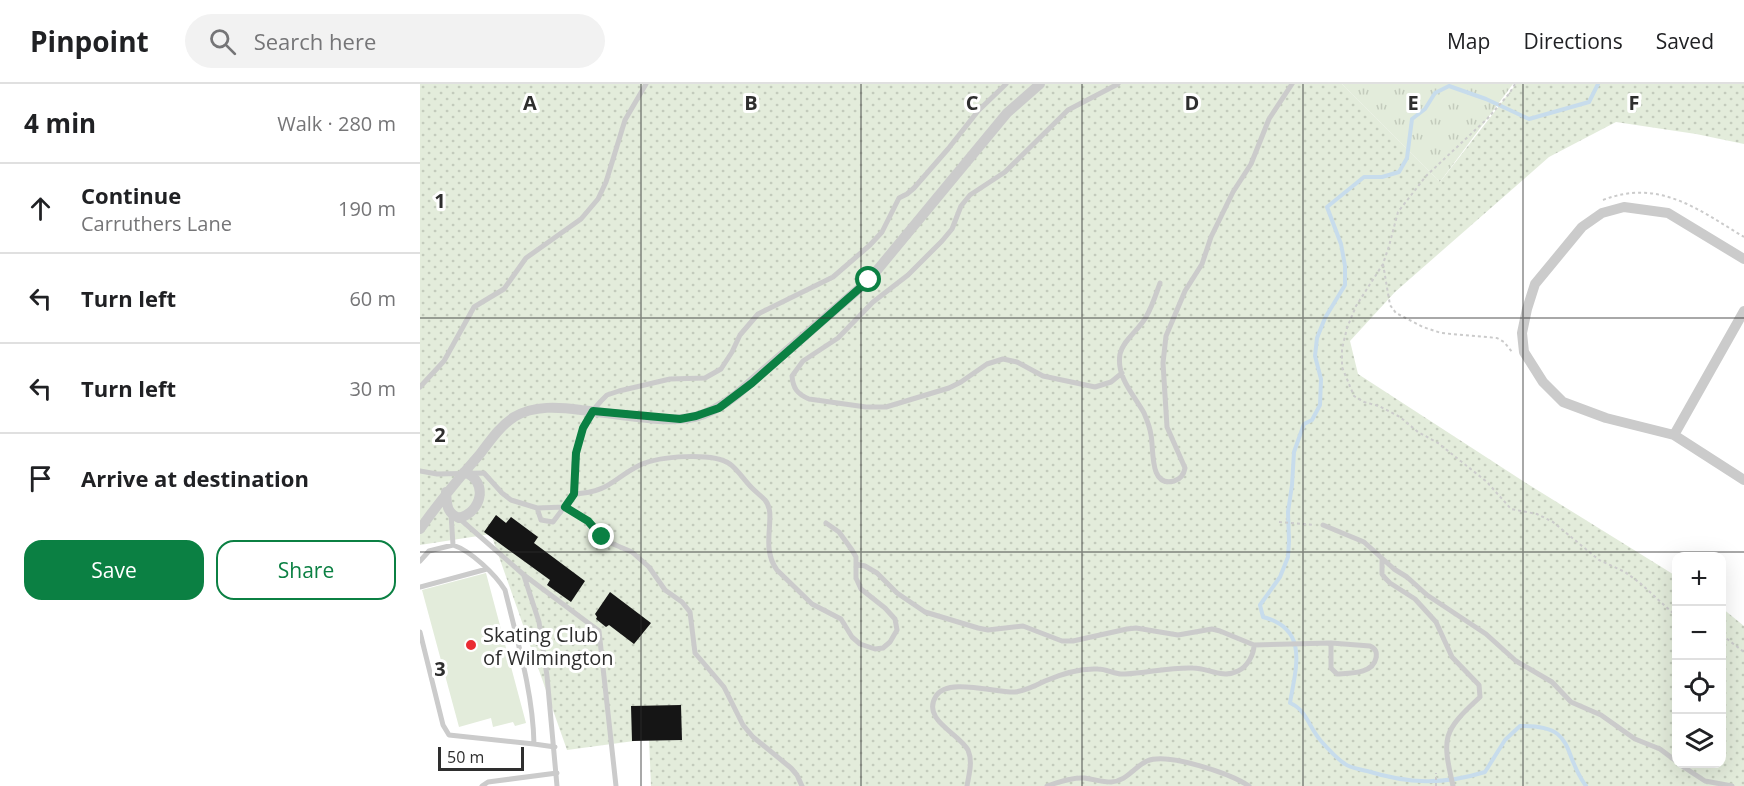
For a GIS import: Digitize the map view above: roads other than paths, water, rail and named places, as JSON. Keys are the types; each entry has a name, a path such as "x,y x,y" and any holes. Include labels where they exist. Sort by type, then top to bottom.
{"street":[{"path":"420,529 446,492 501,429 522,413 547,408 667,419 688,418 719,408 869,280 1007,113 1040,84"},
{"path":"1744,259 1668,213 1624,207 1602,213 1581,227 1535,284 1522,333 1524,352 1543,382 1563,402 1606,418 1674,435 1744,480"},
{"path":"1674,435 1744,311"},
{"path":"446,492 448,510 455,516 471,513 476,507 479,495 477,481 464,472"}],"lane":[{"path":"420,387 444,362 474,307 504,288 526,258 581,219 593,206 606,182 625,120 646,84"},
{"path":"537,508 541,520 550,523 555,521 574,494 576,453 583,428 593,411 607,395 670,380 705,378 720,369 726,364 740,335 758,314 833,277 870,245 882,232 899,198 914,188 978,111 1006,84"},
{"path":"1118,84 1068,110 1005,172 970,195 961,206 952,229 942,241 908,275 873,302 838,338 803,361 792,376 794,389 808,399 876,407 899,404 949,388 987,364 1003,359 1017,362 1043,376 1095,387 1111,382 1122,373"},
{"path":"1160,283 1146,317 1124,344 1119,359 1123,379 1144,414 1151,433 1155,471 1167,481 1177,481 1184,474 1185,468 1167,427 1163,363 1166,336 1185,291 1202,264 1211,237 1233,192 1251,164 1269,119 1292,84"},
{"path":"574,494 606,488 639,466 662,458 680,457 723,461 736,470 768,505 770,521 768,546 777,570 812,604 841,619 856,641 870,648 879,649 893,640 897,630 896,622 891,613 859,585 856,578 856,557 847,541 826,523"},
{"path":"420,471 436,474 484,473 506,497 537,508 565,507 588,521 606,540 636,556 649,567 664,590 687,607 692,623 695,653 724,687 743,725 753,737 798,775 802,786"},
{"path":"453,545 455,516"},
{"path":"455,516 524,574 599,631 616,786"},
{"path":"1323,525 1364,542 1427,595 1486,634 1516,660 1552,682 1571,702 1601,715 1635,739 1660,749 1672,758"},
{"path":"420,561 429,551 453,545 465,551 498,578 505,590 528,690 534,720 534,744"},
{"path":"1382,558 1382,574 1385,578 1415,599 1430,614 1452,657 1479,684 1480,697 1455,723 1447,737 1445,753 1453,786"},
{"path":"856,564 866,566 877,573 897,593 925,612 988,630 1023,626 1062,641 1073,641 1136,628 1178,635 1212,629 1254,645 1331,643 1370,646 1375,648 1376,661 1367,670 1337,674 1331,668 1331,643"},
{"path":"420,587 487,569"},
{"path":"524,574 539,622 555,747 557,786"},
{"path":"420,632 443,725 449,735 555,747"},
{"path":"967,786 971,764 968,750 941,724 934,711 935,697 945,688 961,687 1018,692 1061,675 1098,669 1124,674 1193,668 1231,673 1239,671 1250,659 1254,645"},
{"path":"1047,786 1076,778 1111,782 1119,780 1146,762 1162,758 1239,779 1249,786"},
{"path":"1685,768 1705,781 1732,786"},
{"path":"482,786 488,782 557,773"}],"waterway":[{"path":"1586,786 1578,774 1565,743 1551,730 1538,727 1520,726 1505,740 1485,772 1455,779 1412,780 1382,775 1347,765 1326,747 1300,710 1290,703 1296,663 1293,640 1287,630 1278,623 1263,617 1260,605 1280,577 1288,557 1288,512 1294,452 1304,424 1312,420 1320,405 1321,379 1315,356 1317,338 1325,318 1345,285 1345,266 1341,244 1327,207 1364,177 1382,177 1399,172 1407,158 1412,119 1425,109 1435,93 1449,86 1486,99 1529,119 1589,102 1598,84"}],"place":[{"name":"Skating Club of Wilmington","path":"471,645"}]}
